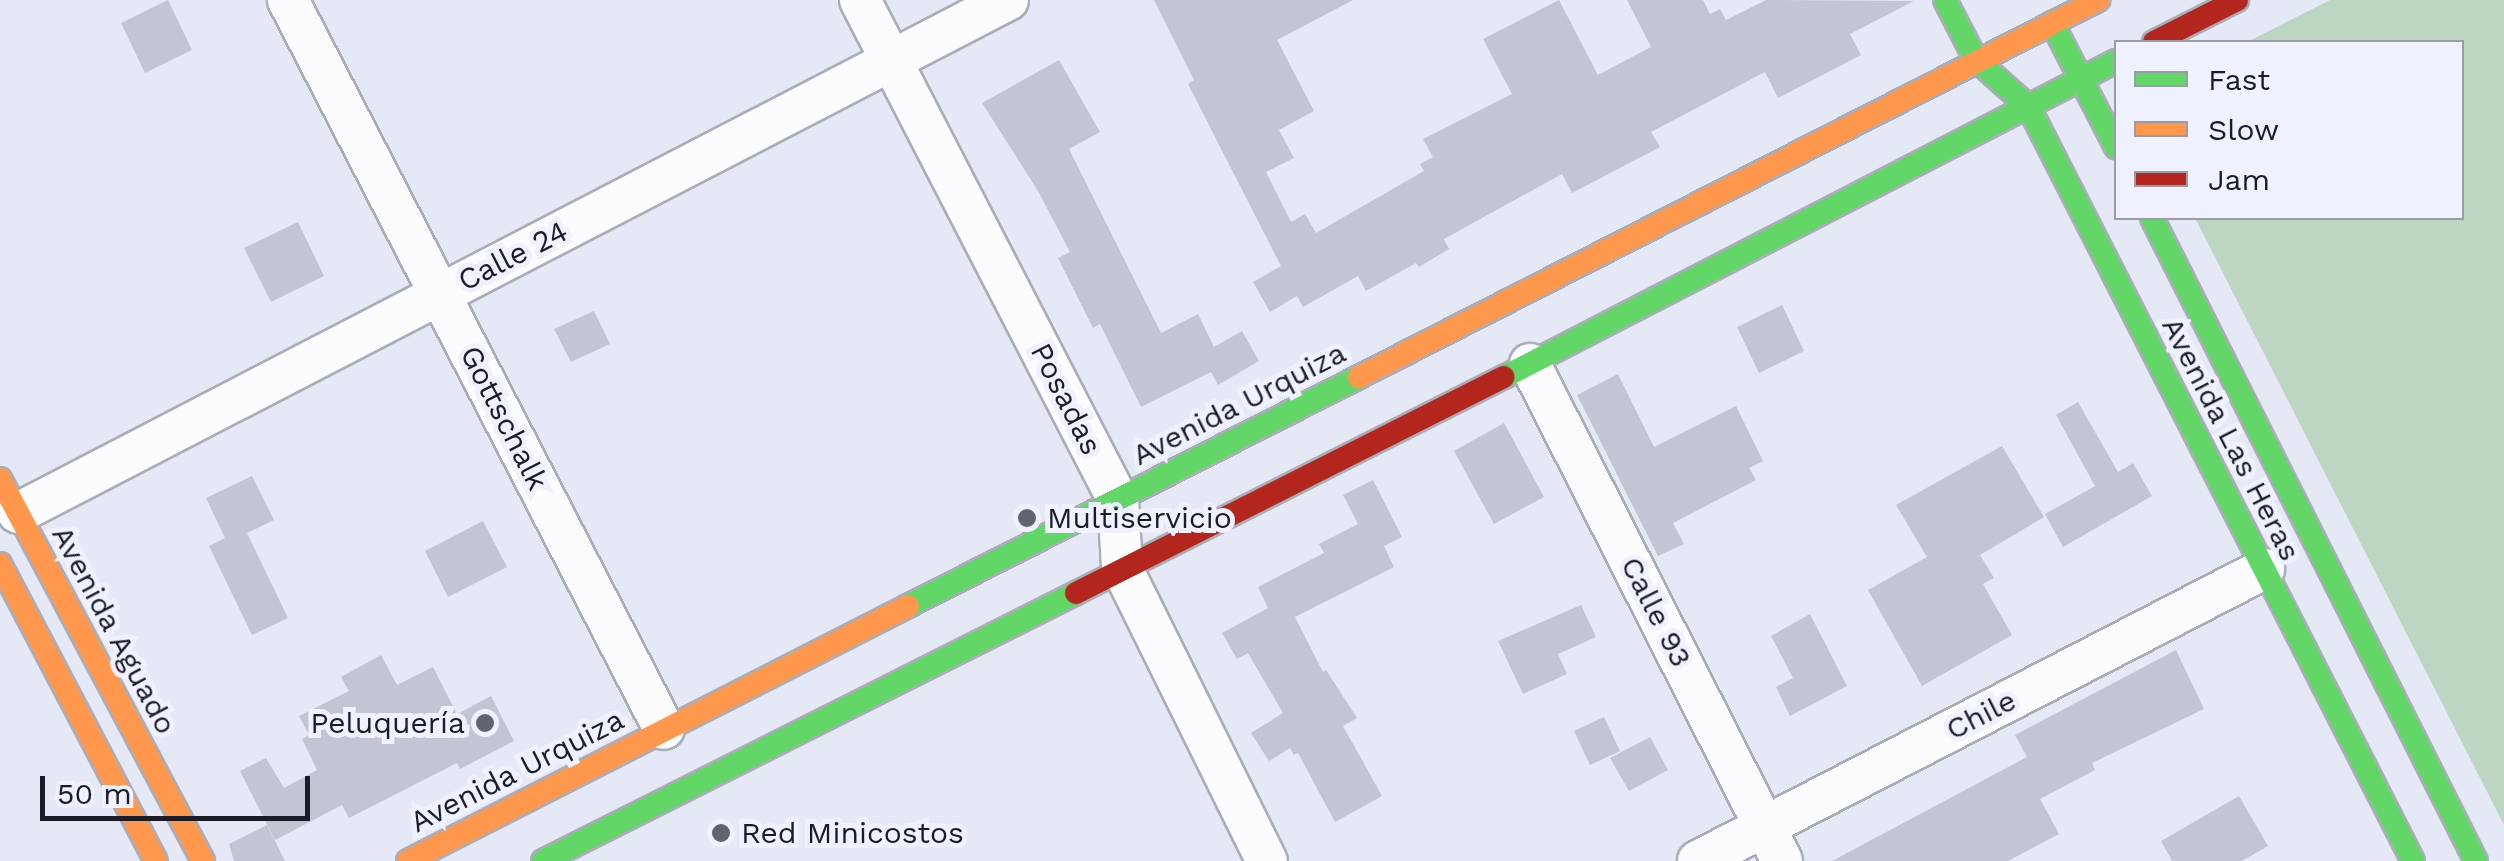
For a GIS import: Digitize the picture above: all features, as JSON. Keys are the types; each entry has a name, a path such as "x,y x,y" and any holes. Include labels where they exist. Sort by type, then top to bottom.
{"main road":[{"path":"1945,0 1976,60"},
{"name":"Avenida Urquiza","path":"408,861 2098,0"},
{"path":"2158,40 2237,0"},
{"path":"2052,23 2114,143"},
{"name":"Avenida Las Heras","path":"1976,60 2028,106 2414,861"},
{"path":"542,861 1530,364 2114,63"},
{"name":"Avenida Las Heras","path":"2153,220 2476,861"},
{"name":"Avenida Aguado","path":"9,496 202,861"},
{"path":"0,564 156,861"}],"street":[{"name":"Gottschalk","path":"288,0 664,729"},
{"name":"Posadas","path":"860,0 1118,500 1122,568 1267,861"},
{"name":"Calle 24","path":"9,496 440,294 1008,0"},
{"name":"Calle 93","path":"1530,364 1774,844"},
{"name":"Chile","path":"1698,861 1774,844 2264,569"}],"green space":[{"path":"2330,0 2504,0 2504,825 2196,220 2464,220 2464,40 2251,40"}],"building":[{"path":"168,0 192,50 145,73 121,23"},
{"path":"1154,0 1353,0 1277,40 1314,111 1279,130 1294,158 1266,172 1291,222 1305,214 1316,233 1424,171 1420,164 1433,157 1423,139 1512,94 1483,39 1559,0 1598,75 1651,47 1627,0 1703,0 1710,14 1720,9 1726,20 1766,0 1914,1 1850,34 1861,55 1778,98 1765,72 1651,132 1660,147 1572,193 1562,174 1444,239 1449,249 1419,267 1416,263 1366,291 1358,276 1303,307 1297,296 1270,312 1253,282 1281,266 1188,84 1194,80"},
{"path":"1059,60 1100,132 1069,149 1161,333 1198,314 1214,347 1242,331 1259,361 1218,385 1211,372 1141,407 1100,324 1093,328 1058,258 1070,252 1038,191 982,103"},
{"path":"298,222 324,276 271,302 244,248"},
{"path":"1782,305 1804,351 1759,373 1737,327"},
{"path":"594,311 610,344 571,362 554,329"},
{"path":"1618,374 1654,447 1736,406 1763,461 1749,468 1756,480 1673,523 1684,544 1658,556 1577,395"},
{"path":"2078,402 2118,472 2133,463 2152,496 2063,547 2045,514 2095,486 2056,415"},
{"path":"1504,423 1544,497 1494,524 1454,451"},
{"path":"2002,446 2044,517 1980,555 1994,578 1983,584 2012,635 1922,686 1868,590 1927,557 1896,505"},
{"path":"252,476 274,520 247,533 288,618 252,635 209,546 225,538 206,498"},
{"path":"1373,480 1402,537 1384,546 1394,567 1295,617 1323,672 1326,670 1357,718 1343,726 1382,796 1335,822 1298,753 1294,755 1290,748 1269,761 1251,733 1283,713 1248,653 1237,659 1222,633 1268,608 1258,587 1324,553 1319,544 1358,524 1343,495"},
{"path":"483,521 507,567 448,597 425,551"},
{"path":"1581,605 1596,637 1558,654 1567,674 1523,694 1498,641"},
{"path":"1810,614 1847,686 1790,716 1776,687 1793,678 1771,636"},
{"path":"2176,650 2204,709 2092,763 2095,770 2040,799 2059,834 2008,861 1832,861 2027,757 2015,735"},
{"path":"381,655 397,685 433,667 457,714 491,696 514,741 460,769 457,763 349,818 342,805 275,840 240,771 266,758 284,788 317,770 302,739 309,735 299,716 349,691 341,677"},
{"path":"1604,717 1620,751 1590,765 1574,731"},
{"path":"1650,737 1668,770 1629,791 1610,758"},
{"path":"2239,796 2268,846 2242,861 2172,861 2161,841"},
{"path":"267,825 285,861 234,861 229,844"}],"traffic: fast":[{"path":"1945,0 1976,60 2028,106 2413,861"},
{"path":"2052,23 2114,143"},
{"path":"1504,377 2114,62"},
{"path":"2153,220 2476,861"},
{"path":"908,606 1359,377"},
{"path":"543,861 1076,593"}],"traffic: slow":[{"path":"1359,377 2098,0"},
{"path":"0,479 203,861"},
{"path":"0,564 156,861"},
{"path":"408,861 908,606"}],"traffic: jam":[{"path":"2158,40 2237,0"},
{"path":"1076,593 1504,377"}],"place":[{"name":"Multiservicio","path":"1027,518"},
{"name":"Peluquería","path":"485,723"},
{"name":"Red Minicostos","path":"721,833"}]}
